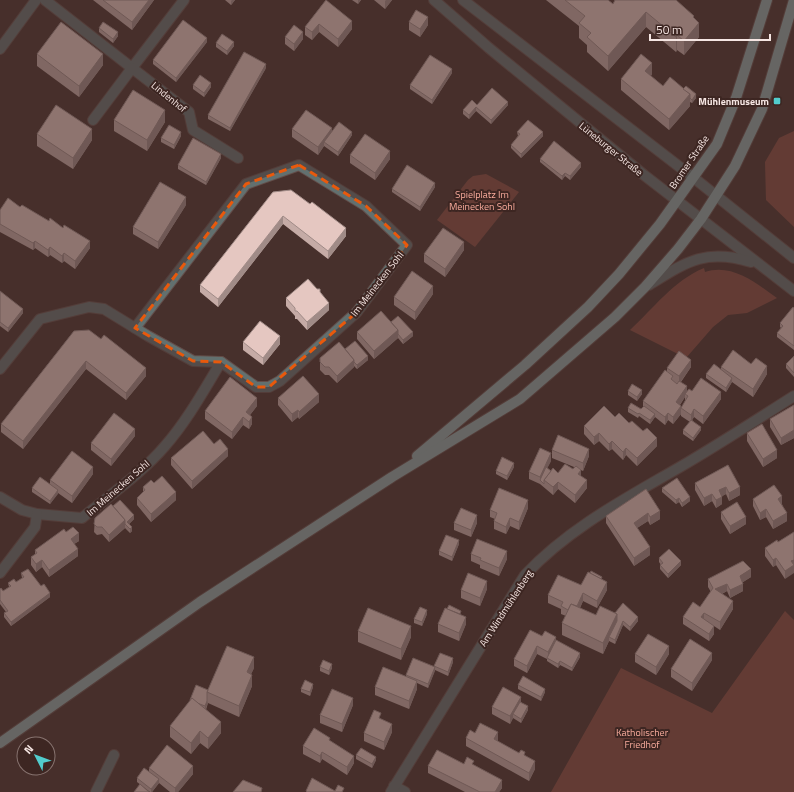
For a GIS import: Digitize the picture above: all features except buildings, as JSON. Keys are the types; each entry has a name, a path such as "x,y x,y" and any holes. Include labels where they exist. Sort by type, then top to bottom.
{"main road":[{"name":"Bromer Straße","path":"392,477 525,365 588,307 619,274 678,201 717,144 736,98 767,0"},
{"path":"0,743 200,602 392,477 520,399 582,346 645,287 701,219 735,166 762,109 794,0"}],"street":[{"path":"0,48 36,0"},
{"name":"Lindenhof","path":"45,0 189,112 194,130 238,158"},
{"path":"92,120 184,0"},
{"name":"Lüneburger Straße","path":"434,0 489,48 650,180 756,264 794,291"},
{"path":"463,0 694,178 794,258"},
{"name":"Im Meinecken Sohl","path":"0,497 22,510 37,514 82,518 128,480 165,446 203,394 221,362 256,386 269,387 280,381 357,312 408,245 366,206 299,165 246,184 135,328"},
{"path":"645,287 685,262 704,257 740,258 756,264"},
{"path":"0,369 40,319 89,307 104,309 193,361 221,362"},
{"name":"Am Windmühlenberg","path":"393,789 525,575 538,561 588,521 701,455 794,396"},
{"path":"0,573 35,527 37,514"},
{"path":"96,792 114,755"},
{"path":"393,789 405,792"}],"highlighted area":[{"path":"299,165 366,206 407,245 357,312 269,387 256,387 221,362 193,361 135,328 246,184"}],"green space":[{"path":"794,131 794,227 766,200 765,162 779,138"},
{"name":"Spielplatz Im Meinecken Sohl","path":"486,174 519,192 475,247 437,220 468,180 473,176"},
{"path":"704,268 705,272 725,270 734,272 761,286 777,298 747,313 728,315 713,327 686,358 630,330 673,288 693,273"},
{"name":"Katholischer Friedhof","path":"785,611 794,620 794,792 551,792 621,668 712,713"}],"place":[{"name":"Mühlenmuseum","path":"777,101"}]}
